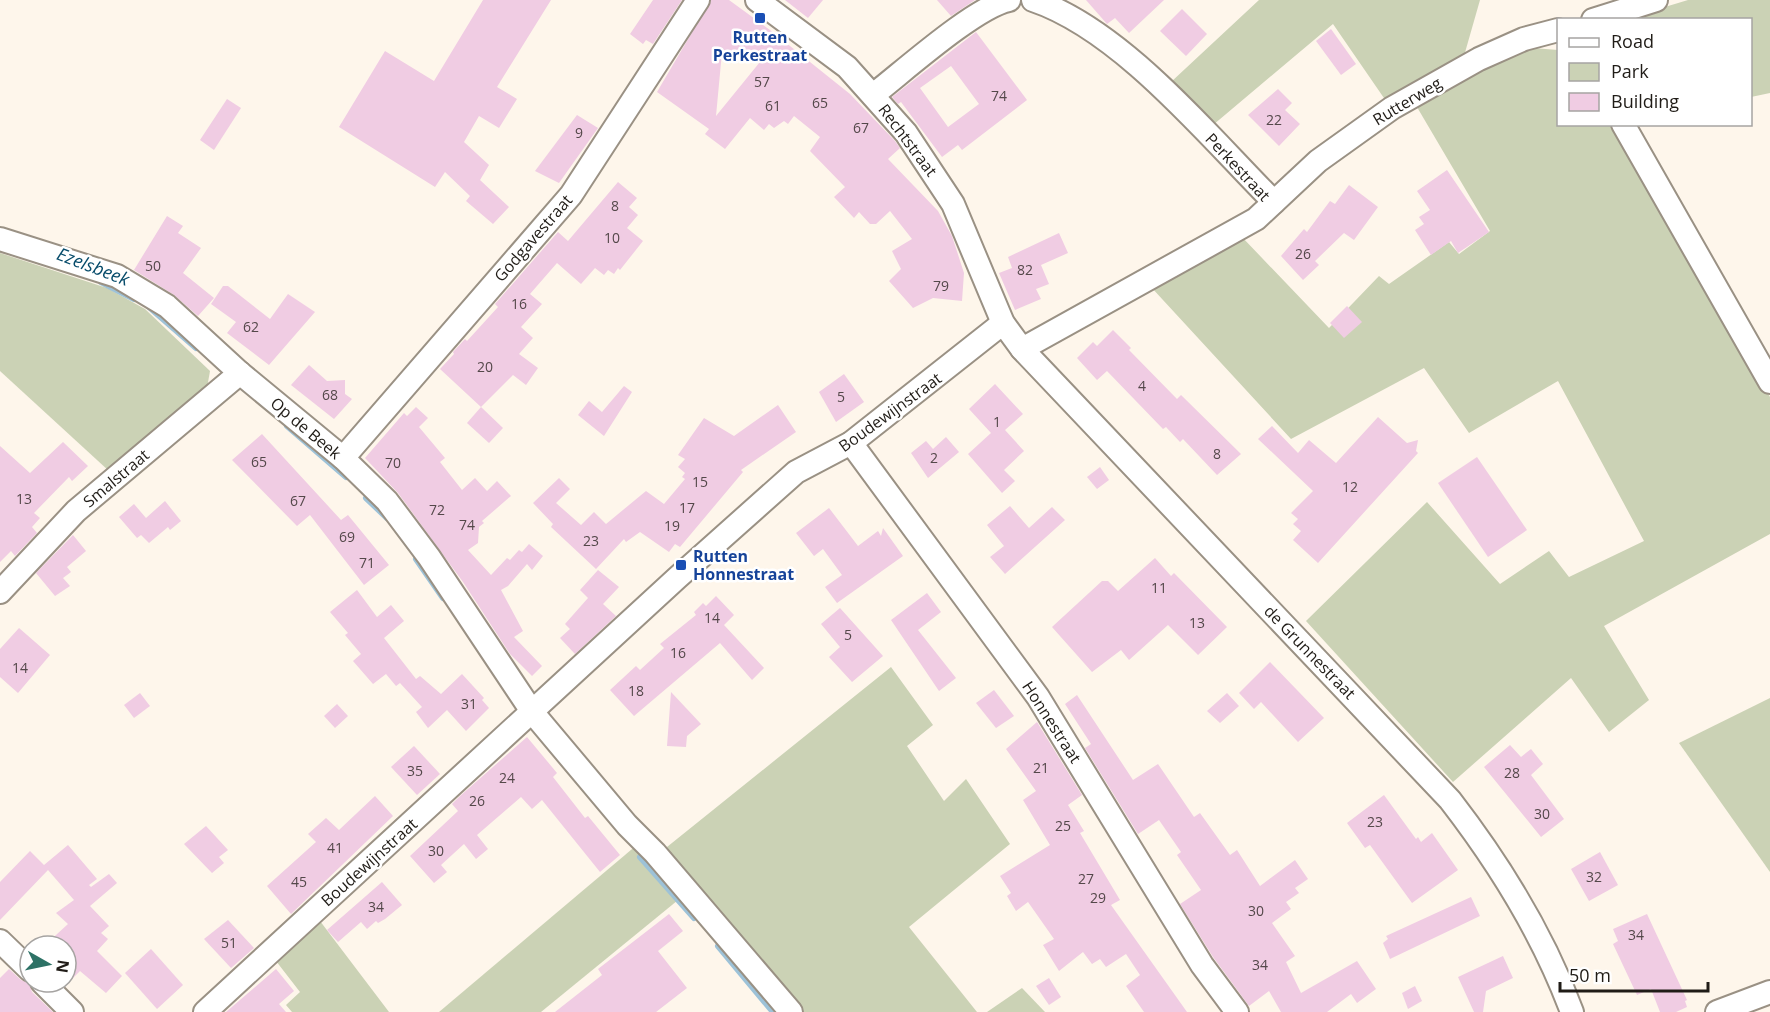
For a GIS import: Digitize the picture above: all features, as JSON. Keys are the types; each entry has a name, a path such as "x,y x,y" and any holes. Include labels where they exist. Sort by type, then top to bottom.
{"street":[{"name":"Godgavestraat","path":"343,458 571,195 698,0"},
{"name":"Rechtstraat","path":"757,0 847,68 906,132 953,204 1003,323"},
{"path":"873,94 973,18 999,2 1009,0"},
{"name":"Perkestraat","path":"1022,349 1256,219 1274,202 1135,62 1080,22 1054,7 1033,0"},
{"path":"1599,18 1656,0"},
{"name":"Rutterweg","path":"1274,202 1317,161 1392,108 1479,59 1524,39 1557,30"},
{"path":"1624,126 1770,382"},
{"name":"Op de Beek","path":"0,239 117,276 166,306 240,373 343,458 387,501 429,556 533,713"},
{"name":"de Grunnestraat","path":"1003,323 1022,349 1450,800 1488,849 1524,907 1559,977 1572,1012"},
{"name":"Boudewijnstraat","path":"205,1012 533,713 677,578 796,472 851,443 1003,323"},
{"name":"Smalstraat","path":"0,592 76,511 240,373"},
{"name":"Honnestraat","path":"851,443 1038,698 1202,965 1237,1012"},
{"path":"533,713 627,825 654,853 791,1012"},
{"path":"0,941 18,958"},
{"path":"1717,1012 1770,992"},
{"path":"54,994 72,1012"}],"green space":[{"path":"1259,0 1480,0 1464,56 1386,101 1333,24 1213,125 1171,82"},
{"path":"1688,0 1770,0 1770,93 1752,97 1752,18 1629,18"},
{"path":"1533,48 1557,50 1557,126 1613,126 1770,397 1770,534 1604,626 1649,700 1609,732 1571,678 1453,782 1306,621 1427,502 1500,584 1549,551 1569,577 1644,541 1558,381 1469,433 1424,368 1291,439 1151,287 1241,236 1329,328 1379,276 1389,284 1449,242 1459,254 1490,231 1414,102 1500,60"},
{"path":"0,253 107,288 145,309 210,371 207,388 109,471 0,371"},
{"path":"891,667 933,725 907,746 944,801 966,779 1010,844 909,927 977,1012 799,1012 662,851"},
{"path":"1770,698 1770,872 1679,743"},
{"path":"638,844 683,896 541,1012 439,1012"},
{"path":"320,921 389,1012 292,1012 286,1005 300,992 276,961"},
{"path":"1022,988 1045,1012 987,1012"}],"building":[{"path":"483,0 551,0 497,87 517,99 499,128 479,116 464,142 489,165 480,180 509,207 493,224 466,201 470,196 445,172 435,187 339,127 385,51 434,81"},
{"path":"653,0 682,0 653,44 646,40 643,44 630,34"},
{"path":"711,0 729,0 850,94 895,141 900,148 888,159 938,211 952,236 964,273 962,301 933,298 913,308 889,281 901,269 892,251 912,239 890,211 876,224 870,224 859,212 854,218 834,197 845,187 810,151 820,137 794,116 788,124 784,121 774,128 769,124 764,130 750,118 725,149 705,134 709,129 657,92","holes":["722,52 764,57 716,116"]},
{"path":"785,0 823,0 808,18"},
{"path":"937,0 975,0 951,16"},
{"path":"1086,0 1164,0 1129,33 1115,18 1107,24"},
{"path":"1182,9 1207,34 1186,56 1160,31"},
{"path":"1331,29 1356,64 1341,75 1316,41"},
{"path":"976,32 1027,100 962,150 958,145 942,157 901,102 898,104 892,97","holes":["951,66 979,104 948,127 920,88"]},
{"path":"1278,89 1292,103 1285,110 1300,124 1279,146 1248,115"},
{"path":"227,99 241,108 214,150 200,140"},
{"path":"577,115 598,128 559,183 535,171"},
{"path":"1447,170 1489,232 1458,253 1451,241 1431,255 1415,230 1424,224 1419,217 1430,210 1417,191"},
{"path":"618,182 637,198 629,207 638,215 627,228 643,241 620,270 618,268 614,274 608,270 604,275 595,268 581,284 557,263 530,294 542,304 521,327 533,338 519,354 538,368 526,385 513,375 481,407 440,369 465,339 467,341 498,307 495,304 558,232 568,241"},
{"path":"1349,185 1378,207 1354,240 1344,233 1315,261 1319,265 1303,280 1281,256 1304,229 1307,232 1330,201 1335,204"},
{"path":"167,216 183,226 178,233 201,248 183,273 214,298 198,316 174,295 134,270"},
{"path":"1059,233 1068,253 1041,265 1049,284 1036,289 1041,299 1015,310 999,273 1012,268 1008,257"},
{"path":"223,286 228,286 270,319 288,294 315,312 269,365 227,333 236,322 211,304"},
{"path":"1347,306 1362,322 1344,338 1330,323"},
{"path":"1113,330 1131,348 1129,350 1177,399 1181,395 1241,454 1217,475 1183,439 1180,442 1166,427 1163,429 1107,371 1097,380 1077,358 1093,342 1097,346"},
{"path":"309,365 327,381 345,380 345,394 352,399 334,419 291,385"},
{"path":"844,374 864,402 836,422 819,392"},
{"path":"995,384 1023,414 1005,430 1024,451 1004,470 1015,481 1002,493 968,454 991,433 969,409"},
{"path":"624,386 632,392 604,436 578,415 589,401 602,412"},
{"path":"778,405 796,432 741,470 743,472 680,547 675,544 669,552 640,532 626,542 624,539 596,569 551,527 553,524 533,503 559,478 570,489 556,503 581,525 594,512 606,524 646,491 664,504 685,479 682,477 685,473 678,467 685,459 678,455 704,418 734,436"},
{"path":"416,407 428,418 419,427 445,458 440,462 462,490 475,478 487,491 497,481 511,496 482,521 484,523 479,527 478,543 468,550 491,575 507,558 510,560 519,550 522,552 529,544 543,556 532,570 527,564 508,586 501,590 523,631 514,637 542,666 532,676 510,654 463,582 398,493 365,458 404,413 407,416"},
{"path":"481,407 503,428 489,443 467,423"},
{"path":"1378,417 1407,443 1418,440 1416,451 1418,453 1318,563 1293,540 1301,531 1293,524 1298,519 1291,513 1313,491 1258,439 1272,426 1298,453 1309,440 1336,463"},
{"path":"262,434 341,520 348,515 389,565 364,585 310,515 297,526 232,460"},
{"path":"946,437 959,452 928,478 911,453 926,441 933,449"},
{"path":"63,442 88,466 72,481 69,477 34,513 40,518 32,527 37,533 15,556 11,551 0,562 0,446 30,473"},
{"path":"1477,457 1527,530 1488,557 1438,483"},
{"path":"1100,467 1109,480 1097,489 1087,477"},
{"path":"165,501 181,521 170,530 168,527 149,543 141,535 137,538 119,517 134,504 146,518"},
{"path":"1010,506 1029,528 1052,507 1065,520 1005,574 990,557 1004,546 987,525"},
{"path":"829,508 858,546 878,531 881,536 883,528 903,556 837,603 825,587 842,575 823,549 814,556 796,533"},
{"path":"73,535 86,551 67,567 71,572 63,578 70,586 55,596 36,573"},
{"path":"1155,558 1171,576 1174,573 1227,627 1198,655 1168,625 1129,660 1121,650 1092,672 1052,627 1102,581 1108,581 1118,591"},
{"path":"598,570 619,587 603,604 616,616 575,654 560,638 570,629 565,624 588,598 580,590"},
{"path":"357,590 377,617 391,605 404,621 384,638 416,679 420,676 441,694 462,674 484,698 482,700 489,708 466,731 447,710 428,728 416,712 422,707 400,683 396,686 386,674 373,684 353,661 361,654 345,635 348,633 330,612"},
{"path":"927,593 941,612 918,630 956,678 939,691 891,620"},
{"path":"716,596 734,615 724,625 764,668 752,680 720,643 634,716 610,690 636,666 640,670 664,648 660,644 696,615 694,612 703,603 706,606"},
{"path":"840,608 883,656 852,682 829,657 840,647 821,624"},
{"path":"19,628 50,655 18,693 0,677 0,649"},
{"path":"1270,662 1324,718 1298,742 1261,702 1254,709 1239,693"},
{"path":"994,690 1014,716 996,728 976,703"},
{"path":"671,692 701,724 687,736 686,747 667,746"},
{"path":"140,693 150,706 134,718 124,705"},
{"path":"1227,693 1239,706 1220,723 1207,711"},
{"path":"1077,695 1133,780 1158,764 1194,817 1200,813 1230,855 1237,850 1260,886 1295,860 1308,879 1295,888 1299,893 1286,902 1291,909 1272,923 1295,956 1286,962 1301,993 1357,961 1376,989 1357,1003 1351,994 1327,1012 1281,1012 1269,991 1249,1006 1213,957 1180,904 1201,890 1177,855 1181,852 1159,820 1138,834 1085,748 1091,744 1065,704"},
{"path":"337,704 348,716 335,728 324,716"},
{"path":"1037,722 1082,795 1068,805 1084,831 1080,833 1120,900 1111,905 1187,1012 1144,1012 1126,986 1140,975 1126,954 1106,967 1100,959 1092,964 1083,952 1059,971 1043,945 1054,939 1028,902 1016,911 1007,896 1011,893 1000,876 1050,845 1023,800 1036,791 1006,749"},
{"path":"527,737 557,773 553,777 585,818 588,816 620,855 600,872 542,800 532,809 521,797 477,835 488,849 476,859 464,844 441,865 447,872 434,883 410,856 458,811 452,804"},
{"path":"1510,745 1521,757 1531,749 1543,764 1531,775 1564,819 1541,837 1484,767"},
{"path":"414,746 440,774 417,795 391,767"},
{"path":"1384,795 1416,839 1418,837 1421,842 1432,833 1458,870 1412,903 1370,845 1365,848 1347,823"},
{"path":"375,796 393,816 291,914 267,886 316,842 308,834 326,818 339,830"},
{"path":"206,826 228,850 219,857 224,863 212,873 184,844"},
{"path":"68,845 97,879 89,885 91,887 109,874 117,883 90,906 109,926 101,933 108,939 97,951 122,976 106,993 80,971 78,973 78,934 57,934 68,924 56,913 74,900 48,870 0,920 0,882 30,851 44,865"},
{"path":"1600,852 1618,885 1589,901 1571,869"},
{"path":"382,882 402,905 385,919 378,923 376,921 367,929 361,922 338,942 327,930"},
{"path":"1471,897 1480,916 1390,959 1383,943 1388,939 1386,936"},
{"path":"669,914 683,931 658,951 687,988 656,1012 555,1012 602,975 598,969"},
{"path":"1647,914 1687,1000 1685,1001 1687,1007 1676,1012 1660,1012 1651,989 1637,995 1613,944 1618,941 1613,929"},
{"path":"228,920 254,948 231,968 204,939"},
{"path":"151,949 183,985 157,1009 125,973"},
{"path":"1503,956 1513,978 1486,991 1483,1012 1474,1012 1458,977"},
{"path":"9,969 18,977 18,994 34,994 53,1012 0,1012 0,978"},
{"path":"276,969 294,991 279,1004 286,1012 226,1012"},
{"path":"1049,978 1061,997 1049,1005 1036,986"},
{"path":"1415,986 1422,1001 1408,1009 1402,993"}],"waterway":[{"name":"Ezelsbeek","path":"101,282 134,299"},
{"name":"Ezelsbeek","path":"149,307 196,348"},
{"name":"Ezelsbeek","path":"287,426 346,477"},
{"name":"Ezelsbeek","path":"366,498 387,518"},
{"name":"Ezelsbeek","path":"416,559 443,598"},
{"name":"Ezelsbeek","path":"640,857 694,918"},
{"name":"Ezelsbeek","path":"718,946 773,1012"}],"place":[{"name":"Rutten Perkestraat","path":"760,18"},
{"name":"Rutten Honnestraat","path":"681,565"}]}
